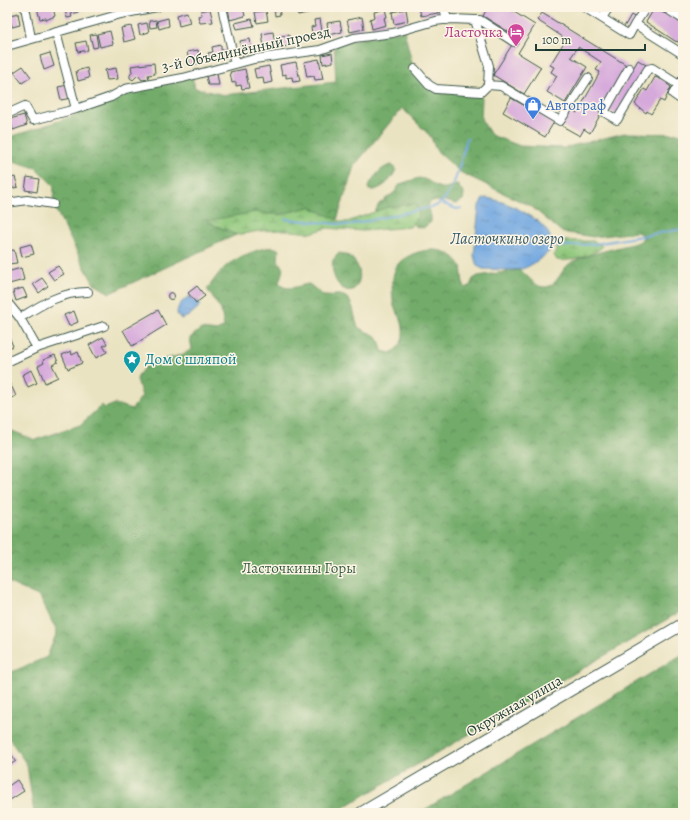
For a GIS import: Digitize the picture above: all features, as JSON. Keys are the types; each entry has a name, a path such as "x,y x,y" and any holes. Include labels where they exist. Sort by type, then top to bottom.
{"main road":[{"name":"Окружная улица","path":"361,813 683,624"}],"street":[{"path":"25,7 31,38"},
{"path":"7,46 31,38 121,14 157,7"},
{"path":"222,7 235,64"},
{"path":"444,7 447,20"},
{"path":"584,7 629,35 646,7"},
{"path":"602,18 609,7"},
{"path":"664,7 683,19"},
{"name":"3-й Объединённый проезд","path":"7,114 25,106 33,120 76,109 125,89 183,78 254,59 320,50 354,38 393,33 424,24 447,20 475,20"},
{"path":"415,69 428,85 436,89 481,92 488,85 489,66 475,20 480,20 514,42"},
{"path":"635,24 681,53 683,50"},
{"path":"56,32 76,109"},
{"path":"628,68 604,112 617,120 648,69 652,68 681,82 673,94 683,101"},
{"path":"488,85 501,86 560,121 588,78"},
{"path":"7,203 27,200 53,204"},
{"path":"20,318 50,299 78,292 88,292"},
{"path":"7,302 20,318 37,348"},
{"path":"7,362 37,348 104,326"}],"green space":[{"name":"Ласточкины Горы","path":"404,30 413,67 433,90 479,91 482,98 481,119 491,135 520,146 563,148 625,133 683,134 683,610 334,813 34,813 27,765 7,735 7,674 47,657 57,632 40,597 7,582 7,429 35,440 80,425 102,405 105,408 115,404 132,409 142,396 137,379 144,368 149,364 186,353 192,349 190,338 201,329 217,331 224,327 221,310 207,289 220,272 229,264 243,256 261,249 275,248 279,250 278,260 283,269 279,283 285,288 293,288 309,284 324,296 338,295 348,299 353,308 358,327 374,335 379,340 382,351 390,353 401,343 403,333 402,322 393,302 393,278 396,267 400,262 413,254 427,250 446,252 457,260 461,266 463,284 466,288 470,286 473,279 478,276 518,270 537,285 548,287 558,279 568,265 574,261 639,242 643,238 641,234 637,232 593,237 562,232 532,207 460,172 436,150 431,137 402,108 354,166 337,220 310,207 278,215 255,212 208,222 236,235 110,293 94,284 84,266 53,204 54,186 36,168 7,159 7,138 77,115 76,109 125,89 192,75 195,88 224,95 336,82 334,44"},
{"path":"392,165 396,169 389,181 378,189 369,190 368,187 378,173 384,168"},
{"path":"419,178 441,188 457,184 464,194 463,200 456,204 446,201 431,201 427,207 431,216 431,222 423,228 415,226 412,223 374,214 379,204 395,192 400,184"},
{"path":"416,204 419,215 410,227 363,231 327,228 311,233 282,230 259,231 236,235 207,221 255,212 278,215 310,207 342,222 347,222 388,207"},
{"path":"564,241 593,241 600,244 602,247 581,258 557,260 554,255 559,245"},
{"path":"339,253 345,254 351,258 358,267 359,279 353,290 343,289 336,281 334,276 332,265 333,260"},
{"path":"683,654 683,813 419,813"}],"water":[{"name":"Ласточкино озеро","path":"485,198 504,203 538,221 546,229 551,238 551,247 548,252 532,264 522,269 483,269 477,266 474,256 479,206"},
{"path":"190,296 196,303 199,301 201,305 189,316 181,319 177,314 179,305"}],"building":[{"path":"53,7 55,16 46,20 46,18 40,19 37,8"},
{"path":"67,7 78,7 79,12 71,14 72,17 67,18 65,10"},
{"path":"228,7 243,7 245,16 230,20"},
{"path":"274,7 279,7 280,15 275,16"},
{"path":"296,7 315,7 316,11 298,15"},
{"path":"419,7 437,7 438,13 421,16"},
{"name":"Ласточка","path":"488,7 506,7 535,25 518,53 541,67 524,94 493,75 517,37 483,16"},
{"path":"591,7 603,7 600,13"},
{"path":"210,9 213,22 200,23 198,16 202,15 201,11"},
{"path":"385,9 387,17 384,18 386,25 372,29 370,19 375,17 374,12"},
{"path":"406,9 408,21 394,24 392,12"},
{"path":"654,9 666,14 667,13 683,25 683,35 679,42 675,41 646,22"},
{"path":"266,11 268,21 257,23 255,12"},
{"path":"187,12 190,23 179,26 177,15"},
{"path":"18,13 20,25 12,27 11,23 8,24 7,16"},
{"path":"542,13 628,66 590,133 584,129 580,136 562,126 571,109 577,113 600,72 596,70 601,62 578,47 571,57 587,67 565,103 547,92 557,76 551,72 554,67 550,65 566,39 537,20"},
{"path":"631,15 636,18 629,30 624,27"},
{"path":"362,17 364,29 350,32 347,20"},
{"path":"168,18 169,26 159,29 157,21"},
{"path":"252,19 254,26 237,29 235,23"},
{"path":"320,19 323,37 313,38 311,27 315,26 314,20"},
{"path":"156,20 157,27 150,28 149,21"},
{"path":"340,21 342,32 329,35 327,23"},
{"path":"147,23 149,32 140,35 138,25"},
{"path":"131,26 135,39 124,42 121,28"},
{"path":"110,31 113,44 100,47 97,34"},
{"path":"273,32 275,45 264,47 262,34"},
{"path":"96,34 98,47 93,48 90,35"},
{"path":"289,35 290,46 281,47 280,36"},
{"path":"250,39 252,53 242,55 240,41"},
{"path":"86,41 88,50 78,52 76,43"},
{"path":"221,45 221,50 227,49 228,57 209,61 208,53 213,52 212,47"},
{"path":"198,50 200,63 190,65 187,52"},
{"path":"50,53 54,66 44,70 40,56"},
{"path":"332,53 333,62 323,64 322,55"},
{"path":"319,59 323,79 315,80 314,76 307,77 304,62"},
{"path":"638,60 646,65 617,115 608,110"},
{"path":"296,62 300,81 293,82 292,77 286,78 286,74 282,75 280,65"},
{"path":"154,63 155,74 148,75 149,79 142,80 138,75 133,80 130,78 132,72 131,66"},
{"path":"23,66 31,77 22,83 14,72"},
{"path":"269,66 272,82 264,84 263,77 256,78 254,69"},
{"path":"87,68 89,78 78,81 76,71"},
{"path":"116,68 118,79 107,80 105,70"},
{"path":"245,69 249,88 242,89 241,85 236,86 236,82 232,83 230,72"},
{"path":"217,74 219,85 208,85 206,76"},
{"path":"655,77 668,82 667,84 671,87 664,102 660,100 651,114 647,111 646,113 635,104 644,89 647,91"},
{"path":"68,85 71,98 61,100 58,87"},
{"name":"Автограф","path":"511,98 554,122 545,137 503,112"},
{"path":"24,115 27,125 13,130 10,119"},
{"path":"15,177 18,187 7,190 7,179"},
{"path":"27,177 39,179 37,192 25,190"},
{"path":"31,244 34,254 22,257 20,247"},
{"path":"14,250 17,263 8,264 7,251"},
{"path":"58,266 64,274 54,280 48,272"},
{"path":"21,268 24,280 9,284 7,272"},
{"path":"42,278 48,286 39,293 33,284"},
{"path":"197,286 205,296 196,303 188,293"},
{"path":"23,288 27,297 16,301 13,291"},
{"path":"171,293 174,296 171,299 168,296"},
{"path":"158,310 166,325 132,346 123,330"},
{"path":"74,311 78,322 69,326 64,315"},
{"path":"7,332 13,346 7,349"},
{"path":"103,337 107,344 103,346 107,352 96,358 89,345"},
{"path":"71,351 72,355 78,352 82,363 68,369 62,355"},
{"path":"55,355 58,362 52,365 58,377 45,383 38,366 44,363 43,360"},
{"path":"31,370 37,383 28,387 22,375"},
{"path":"10,383 16,396 7,400 7,384"},
{"path":"7,748 16,761 7,767"},
{"path":"17,780 24,791 7,802 7,787"}],"waterway":[{"path":"285,219 348,225 436,206 443,201 453,185 460,166 467,138"},
{"path":"441,203 457,209 461,208"},
{"path":"552,247 595,244 683,229"}],"place":[{"name":"Ласточка","path":"516,47"},
{"name":"Автограф","path":"533,120"},
{"name":"Дом с шляпой","path":"132,374"}]}
